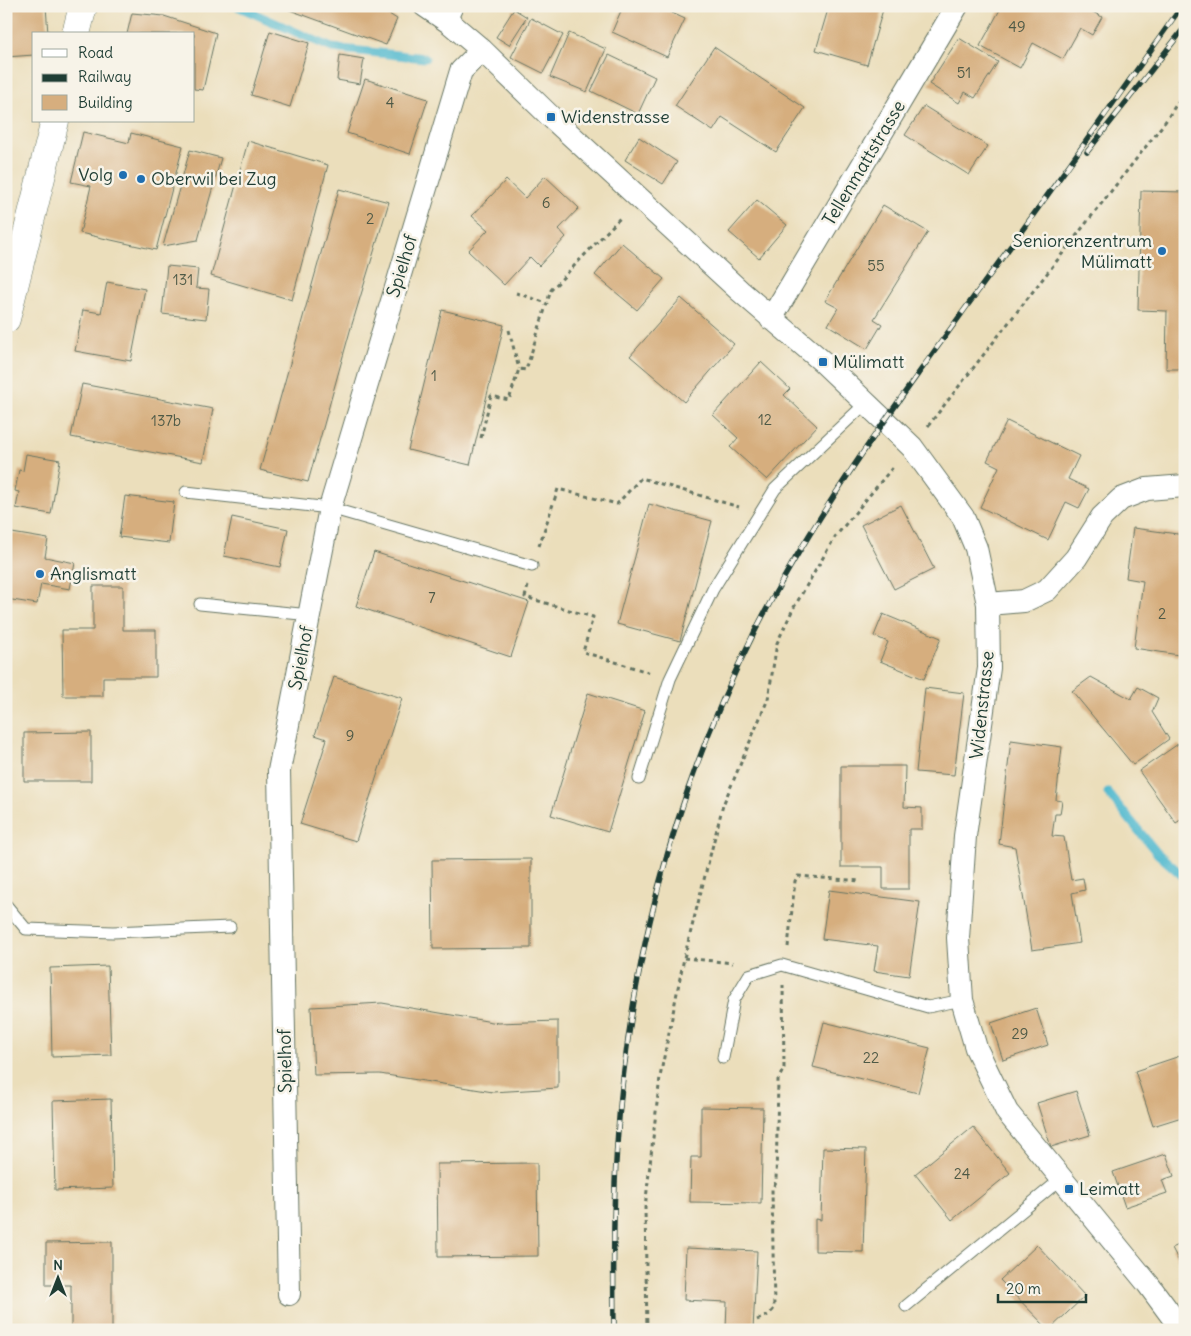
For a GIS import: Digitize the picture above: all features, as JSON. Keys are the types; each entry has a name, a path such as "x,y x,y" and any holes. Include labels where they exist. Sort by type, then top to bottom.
{"main road":[{"path":"76,32 83,6"},
{"path":"6,319 55,122"}],"street":[{"name":"Widenstrasse","path":"425,6 454,14 482,50 552,117 772,319 824,362 912,447 963,518 976,548 988,604 989,668 965,836 958,938 962,1000 976,1048 1007,1112 1148,1284 1182,1330"},
{"name":"Tellenmattstrasse","path":"772,319 957,6"},
{"name":"Spielhof","path":"290,1294 279,771 330,508 462,71 482,50"},
{"path":"988,604 1024,601 1047,590 1076,558 1102,518 1121,499 1147,489 1185,486"}],"lane":[{"path":"640,779 670,679 713,589 775,489 866,403"},
{"path":"186,492 330,508 532,566"},
{"path":"200,604 310,615"},
{"path":"6,905 26,929 113,932 230,927"},
{"path":"723,1058 734,1000 750,975 782,964 928,1006 962,1000"},
{"path":"906,1306 1061,1179"}],"path":[{"path":"647,1330 645,1208 660,1077 684,958 724,805 768,699 778,643 793,609 835,537 886,474 912,447 1165,122 1185,91"},
{"path":"520,369 526,370 552,290 623,215"},
{"path":"516,293 547,303"},
{"path":"482,438 492,396 509,400 520,369 510,330"},
{"path":"670,679 583,652 593,617 526,597 532,566 558,489 617,504 641,478 760,514"},
{"path":"757,1320 768,1315 774,1309 772,1189 776,1182 778,1080 784,1068 783,988 796,882 798,876 861,882"}],"building":[{"path":"46,6 48,32 32,32 32,55 6,57 6,8"},
{"path":"288,6 376,6 397,19 386,45 287,9"},
{"path":"623,6 657,6 685,19 667,57 612,32"},
{"path":"829,6 884,6 867,65 816,50"},
{"path":"1002,6 1082,6 1102,17 1092,35 1080,28 1063,59 1033,43 1020,68 980,46"},
{"path":"514,9 527,17 509,45 496,37"},
{"path":"132,13 164,16 216,33 203,90 195,89 195,32 127,32"},
{"path":"531,18 563,35 543,73 511,57"},
{"path":"270,31 309,43 290,107 251,95"},
{"path":"569,33 606,49 587,92 550,77"},
{"path":"959,38 998,62 975,98 965,92 959,103 929,84"},
{"path":"714,47 805,108 776,152 722,117 713,131 675,106"},
{"path":"340,55 364,59 360,84 337,80"},
{"path":"609,55 655,77 638,114 591,91"},
{"path":"365,79 428,99 410,154 347,133"},
{"path":"924,106 988,146 969,175 905,135"},
{"path":"83,132 129,143 131,133 183,146 156,250 80,233 91,186 71,182"},
{"path":"639,137 677,162 663,184 625,160"},
{"path":"248,141 328,165 292,300 211,276"},
{"path":"190,150 221,158 198,240 163,246"},
{"path":"545,176 579,208 559,229 566,237 539,266 530,257 504,285 468,251 488,230 472,216 506,180 525,198"},
{"path":"339,189 389,202 350,331 308,482 260,470"},
{"name":"Seniorenzentrum Mülimatt","path":"1141,191 1185,192 1185,401 1182,401 1183,369 1166,369 1167,311 1138,310"},
{"path":"757,200 787,225 759,258 729,232"},
{"path":"883,205 928,232 874,319 882,324 867,349 828,325 838,308 825,301"},
{"path":"622,243 664,279 637,310 595,275"},
{"path":"167,266 198,269 196,288 209,289 206,319 162,314"},
{"path":"107,282 145,289 131,361 75,351 83,310 101,313"},
{"path":"681,298 734,344 684,402 630,356"},
{"path":"442,310 504,325 470,465 408,450"},
{"path":"761,362 790,389 784,395 817,426 767,480 730,447 738,438 713,415"},
{"path":"82,384 213,409 203,462 71,437"},
{"path":"1007,421 1079,456 1068,479 1089,489 1079,508 1066,502 1048,540 980,507 999,467 987,461"},
{"path":"26,454 60,460 51,514 16,508 19,492 15,491 19,470 23,471"},
{"path":"125,496 174,502 169,543 119,537"},
{"path":"649,504 712,521 680,641 617,624"},
{"path":"901,505 934,569 894,589 861,525"},
{"path":"232,517 288,529 280,567 224,556"},
{"path":"1133,528 1185,535 1185,656 1134,648 1143,581 1126,578"},
{"name":"Anglismatt","path":"6,532 48,539 45,557 75,563 70,589 41,584 37,604 6,599"},
{"path":"374,552 529,602 511,657 356,606"},
{"path":"93,586 123,586 123,630 156,630 156,677 103,677 103,696 63,696 62,630 93,630"},
{"path":"883,614 941,638 924,679 880,661 888,642 874,636"},
{"path":"334,677 402,698 356,841 300,824 327,739 315,735"},
{"path":"1091,677 1131,699 1138,687 1158,698 1152,712 1169,739 1133,765 1072,691"},
{"path":"925,688 964,693 954,775 916,772"},
{"path":"588,693 645,711 608,832 551,815"},
{"path":"91,732 91,781 24,781 24,733"},
{"path":"1011,740 1062,747 1056,800 1062,801 1060,814 1055,814 1052,836 1064,837 1071,880 1083,878 1085,890 1072,893 1080,943 1032,950 1015,847 999,844"},
{"path":"1178,744 1185,753 1185,817 1176,823 1139,771"},
{"path":"841,766 905,766 904,807 922,808 922,829 909,829 909,889 883,889 883,867 841,867"},
{"path":"531,859 531,948 433,949 432,860"},
{"path":"829,890 920,902 909,976 874,971 878,946 822,939"},
{"path":"108,966 111,1055 52,1057 50,968"},
{"path":"382,1003 498,1023 558,1021 558,1088 493,1092 380,1074 314,1075 311,1007"},
{"path":"1036,1008 1048,1045 1003,1060 991,1023"},
{"path":"824,1022 930,1048 918,1093 813,1067"},
{"path":"1180,1056 1185,1072 1185,1116 1153,1126 1135,1071"},
{"path":"1076,1091 1090,1135 1051,1147 1037,1103"},
{"path":"111,1099 113,1188 55,1190 53,1101"},
{"path":"701,1107 763,1108 761,1203 690,1202 691,1157 701,1157"},
{"path":"973,1127 1010,1173 952,1220 915,1174"},
{"path":"823,1148 866,1149 863,1252 815,1251 815,1219 821,1220"},
{"path":"1166,1154 1174,1176 1162,1180 1167,1193 1125,1207 1113,1172"},
{"path":"537,1163 538,1256 438,1257 437,1164"},
{"path":"112,1242 112,1330 71,1330 71,1285 46,1285 46,1243"},
{"path":"1185,1242 1185,1273 1172,1248"},
{"path":"1037,1245 1085,1296 1049,1330 1000,1280"},
{"path":"686,1248 757,1251 753,1330 726,1329 727,1302 684,1300"}],"waterway":[{"path":"237,6 332,48 425,58"},
{"path":"1108,793 1157,853 1182,875 1185,880"}],"railway":[{"path":"614,1330 614,1232 620,1102 642,957 670,845 688,790 730,683 778,588 856,462 1182,6"},
{"path":"1087,152 1185,27"}],"place":[{"name":"Widenstrasse","path":"551,117"},
{"name":"Volg","path":"123,175"},
{"name":"Oberwil bei Zug","path":"141,179"},
{"name":"Seniorenzentrum Mülimatt","path":"1162,251"},
{"name":"Mülimatt","path":"823,362"},
{"name":"Anglismatt","path":"40,574"},
{"name":"Leimatt","path":"1069,1189"}]}
